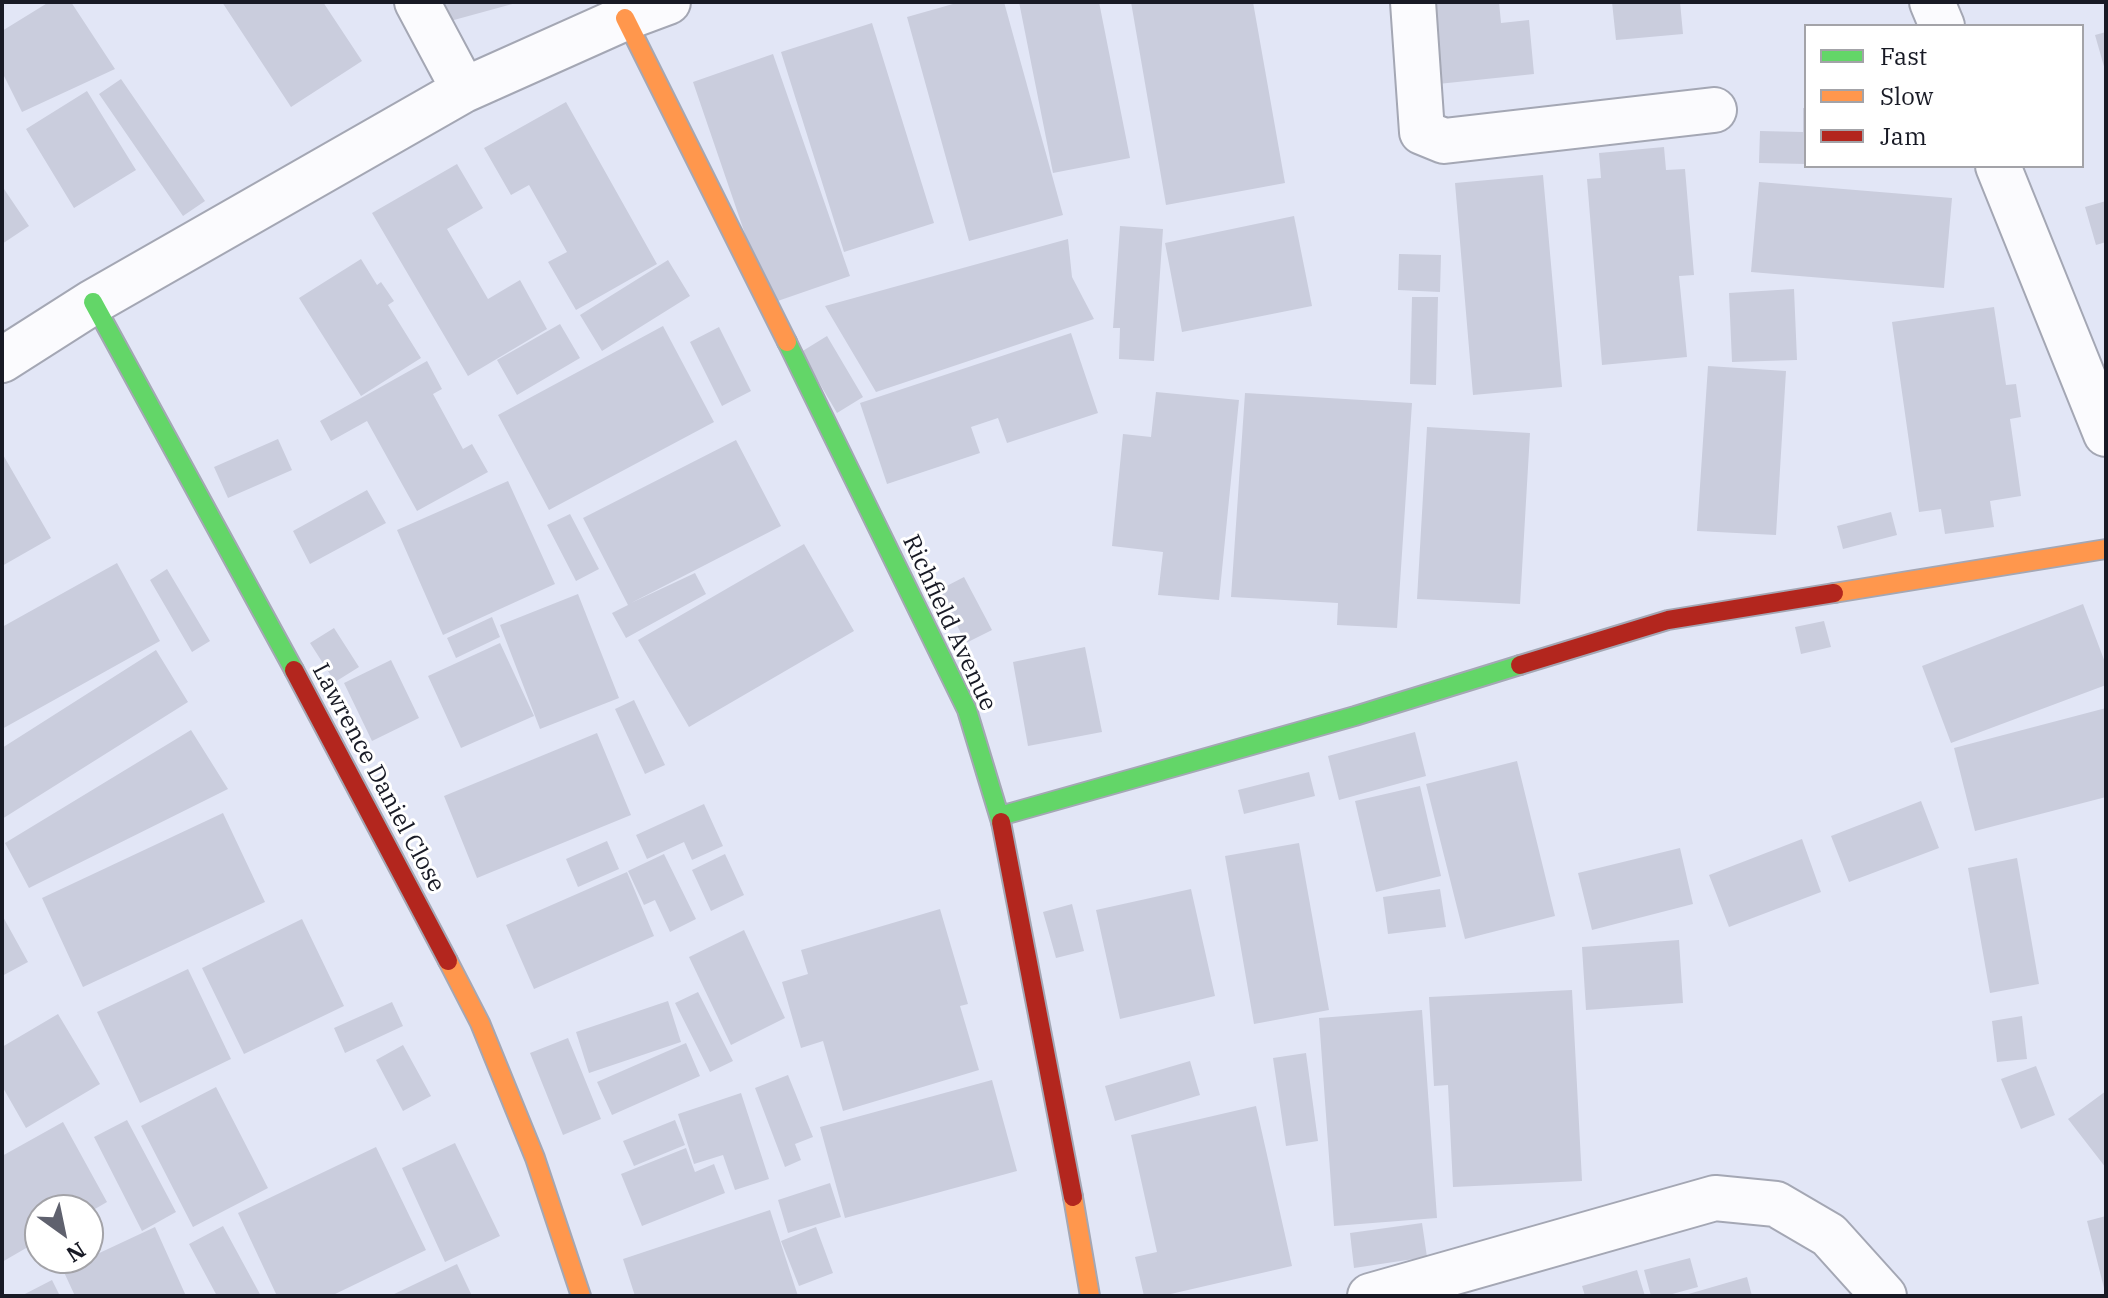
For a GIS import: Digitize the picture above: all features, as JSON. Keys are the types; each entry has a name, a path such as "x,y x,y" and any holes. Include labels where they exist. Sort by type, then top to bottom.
{"street":[{"path":"417,2 464,90"},
{"path":"2,360 93,302 464,90 668,2"},
{"path":"1413,2 1422,132 1444,141 1714,110"},
{"path":"1932,2 1941,24"},
{"name":"Richfield Avenue","path":"625,18 967,710 1000,816 1052,1079 1090,1296"},
{"path":"1999,168 2106,434"},
{"name":"Lawrence Daniel Close","path":"93,302 374,817 480,1023 535,1158 581,1296"},
{"path":"1000,816 1355,716 1668,620 2106,549"},
{"path":"1370,1296 1715,1198 1776,1204 1829,1235 1884,1296"}],"building":[{"path":"49,2 71,2 115,69 22,112 2,72 2,31"},
{"path":"222,2 323,2 362,61 291,107"},
{"path":"437,2 515,2 516,3 443,23"},
{"path":"960,2 1004,2 1063,215 969,241 907,17"},
{"path":"1019,2 1099,2 1130,158 1053,173"},
{"path":"1131,2 1253,2 1285,183 1166,205"},
{"path":"1431,2 1499,2 1501,23 1529,20 1534,74 1438,84"},
{"path":"1612,2 1680,2 1683,34 1616,40"},
{"path":"872,23 934,223 844,252 781,52"},
{"path":"2106,32 2106,70 2105,70 2095,35"},
{"path":"773,54 850,276 769,304 693,82"},
{"path":"121,79 205,201 183,216 99,94"},
{"path":"87,91 136,170 74,208 26,129"},
{"path":"566,102 657,264 576,310 548,262 567,252 529,185 511,195 484,148"},
{"path":"1804,108 1804,164 1759,163 1760,131 1803,132"},
{"path":"1664,147 1666,170 1685,169 1694,275 1679,276 1687,357 1602,365 1587,179 1601,178 1599,153"},
{"path":"457,164 483,208 447,229 488,299 520,280 547,329 468,376 372,213"},
{"path":"1543,175 1562,387 1473,395 1455,183"},
{"path":"1759,182 1952,198 1944,288 1751,272"},
{"path":"2,186 29,226 2,244"},
{"path":"2106,201 2106,242 2096,245 2085,207"},
{"path":"1294,216 1312,306 1182,332 1165,243"},
{"path":"1120,226 1163,229 1154,361 1119,359 1120,328 1113,328"},
{"path":"1068,239 1072,277 1094,319 876,392 825,306"},
{"path":"1399,254 1441,255 1440,292 1398,290"},
{"path":"361,259 377,285 381,282 394,301 388,305 421,358 361,396 299,298"},
{"path":"668,260 690,296 602,351 580,315"},
{"path":"1794,289 1797,360 1732,362 1729,293"},
{"path":"1412,297 1438,297 1436,385 1410,384"},
{"path":"1994,307 2006,385 2016,384 2021,417 2010,419 2021,496 1990,501 1994,527 1945,534 1941,509 1919,512 1892,322"},
{"path":"560,324 580,358 517,395 497,360"},
{"path":"663,326 714,422 549,510 498,415"},
{"path":"719,327 751,391 722,406 690,342"},
{"path":"1071,333 1098,413 1007,443 998,418 971,427 980,453 887,484 860,403"},
{"path":"827,336 863,397 837,413 801,352"},
{"path":"427,361 442,389 433,394 463,449 472,444 488,472 417,511 367,421 331,441 320,421"},
{"path":"1708,366 1786,371 1776,535 1697,531"},
{"path":"1156,392 1239,400 1219,600 1158,595 1163,552 1112,546 1123,434 1151,437"},
{"path":"1245,393 1412,403 1397,628 1337,625 1338,603 1231,597"},
{"path":"1427,427 1530,433 1520,604 1417,599"},
{"path":"278,439 292,470 228,498 214,467"},
{"path":"736,440 781,526 631,603 695,573 706,594 626,638 612,613 628,605 583,518"},
{"path":"2,453 51,538 2,566"},
{"path":"508,481 555,584 443,635 397,530"},
{"path":"367,490 386,523 310,564 293,531"},
{"path":"1891,512 1897,535 1843,549 1837,526"},
{"path":"570,514 599,569 576,581 547,525"},
{"path":"804,544 854,631 689,727 638,640"},
{"path":"117,563 160,641 2,729 2,627"},
{"path":"167,569 210,641 192,652 150,580"},
{"path":"964,577 992,630 966,643 939,590"},
{"path":"578,594 619,698 540,729 500,625"},
{"path":"2083,604 2106,665 2106,685 1951,743 1922,666"},
{"path":"492,617 500,637 456,658 447,638"},
{"path":"1824,621 1831,647 1801,654 1795,627"},
{"path":"334,628 359,667 335,682 310,643"},
{"path":"500,643 534,716 461,748 428,676"},
{"path":"1085,647 1102,732 1028,746 1013,662"},
{"path":"156,650 188,702 2,819 2,748"},
{"path":"391,660 419,718 372,741 344,683"},
{"path":"634,700 665,765 645,774 615,709"},
{"path":"2106,708 2106,797 1975,831 1954,748"},
{"path":"191,730 228,789 29,888 5,843"},
{"path":"1415,732 1426,776 1339,800 1328,756"},
{"path":"597,733 631,815 477,878 444,796"},
{"path":"1517,761 1555,916 1465,939 1426,784"},
{"path":"1309,772 1315,796 1244,814 1238,790"},
{"path":"1420,786 1441,876 1376,892 1355,801"},
{"path":"1921,801 1939,848 1849,882 1831,836"},
{"path":"704,804 723,846 692,860 684,842 647,859 636,835"},
{"path":"223,813 265,902 83,987 42,898"},
{"path":"1802,839 1821,892 1729,927 1709,875"},
{"path":"607,841 619,869 578,887 566,859"},
{"path":"1299,843 1329,1010 1254,1024 1225,856"},
{"path":"1680,848 1693,904 1592,930 1578,873"},
{"path":"664,854 696,919 670,932 655,900 644,905 628,871"},
{"path":"725,854 744,895 711,911 692,870"},
{"path":"2017,858 2039,984 1990,993 1968,868"},
{"path":"627,872 654,936 534,989 506,925"},
{"path":"1191,889 1215,996 1120,1019 1096,910"},
{"path":"1440,889 1446,927 1388,934 1383,897"},
{"path":"1072,904 1084,951 1056,958 1043,912"},
{"path":"940,909 968,1004 960,1006 979,1070 843,1111 823,1041 801,1048 782,982 808,974 801,950"},
{"path":"2,915 28,962 2,976"},
{"path":"302,919 344,1006 244,1054 202,968"},
{"path":"744,930 785,1018 731,1045 689,957"},
{"path":"1679,940 1683,1003 1586,1010 1582,947"},
{"path":"188,969 231,1059 140,1103 97,1012"},
{"path":"1572,990 1582,1181 1453,1187 1448,1085 1434,1086 1429,997"},
{"path":"698,992 733,1061 710,1072 675,1003"},
{"path":"668,1001 681,1042 589,1073 576,1032"},
{"path":"392,1002 403,1026 345,1053 334,1028"},
{"path":"1422,1010 1437,1218 1334,1226 1319,1018"},
{"path":"58,1014 100,1084 26,1128 2,1086 2,1047"},
{"path":"2022,1016 2027,1059 1997,1062 1992,1021"},
{"path":"568,1038 601,1119 563,1135 530,1053"},
{"path":"686,1043 700,1076 612,1115 597,1082"},
{"path":"403,1045 431,1096 403,1111 376,1060"},
{"path":"1306,1053 1318,1141 1286,1146 1273,1058"},
{"path":"1190,1061 1200,1095 1115,1121 1105,1086"},
{"path":"2036,1066 2055,1115 2021,1129 2001,1079"},
{"path":"788,1075 813,1137 795,1144 801,1160 785,1167 755,1088"},
{"path":"992,1080 1017,1171 845,1218 820,1127"},
{"path":"216,1087 268,1188 193,1227 141,1126"},
{"path":"2106,1091 2106,1168 2068,1119"},
{"path":"741,1093 769,1179 735,1190 723,1155 694,1164 678,1114"},
{"path":"1256,1106 1292,1266 1162,1296 1144,1296 1135,1257 1157,1252 1131,1135"},
{"path":"127,1120 176,1212 142,1231 94,1137"},
{"path":"675,1120 685,1145 634,1166 623,1141"},
{"path":"63,1122 103,1194 24,1194 24,1249 2,1262 2,1156"},
{"path":"455,1143 500,1236 445,1262 402,1168"},
{"path":"376,1147 426,1250 331,1296 277,1296 238,1213"},
{"path":"686,1148 695,1172 714,1164 725,1193 642,1226 621,1174"},
{"path":"830,1183 841,1217 788,1233 778,1200"},
{"path":"770,1210 798,1296 635,1296 623,1259"},
{"path":"2106,1216 2106,1292 2105,1292 2087,1221"},
{"path":"1422,1223 1427,1257 1354,1268 1350,1233"},
{"path":"223,1226 261,1296 217,1296 189,1244"},
{"path":"155,1227 186,1296 75,1296 65,1274 104,1274 104,1251"},
{"path":"816,1227 833,1273 799,1286 781,1241"},
{"path":"1690,1258 1698,1287 1665,1296 1651,1296 1644,1270"},
{"path":"457,1264 472,1296 390,1296"},
{"path":"1637,1270 1645,1296 1585,1296 1582,1286"},
{"path":"1747,1277 1752,1296 1685,1296 1685,1295"},
{"path":"52,1280 60,1296 21,1296"}],"traffic: fast":[{"path":"93,302 294,670"},
{"path":"787,342 967,710 1001,822"},
{"path":"1000,816 1355,716 1520,665"}],"traffic: slow":[{"path":"625,18 787,342"},
{"path":"1834,593 2106,549"},
{"path":"448,961 480,1023 535,1158 581,1296"},
{"path":"1073,1197 1090,1296"}],"traffic: jam":[{"path":"1520,665 1668,620 1834,593"},
{"path":"294,670 448,961"},
{"path":"1001,822 1073,1197"}]}
